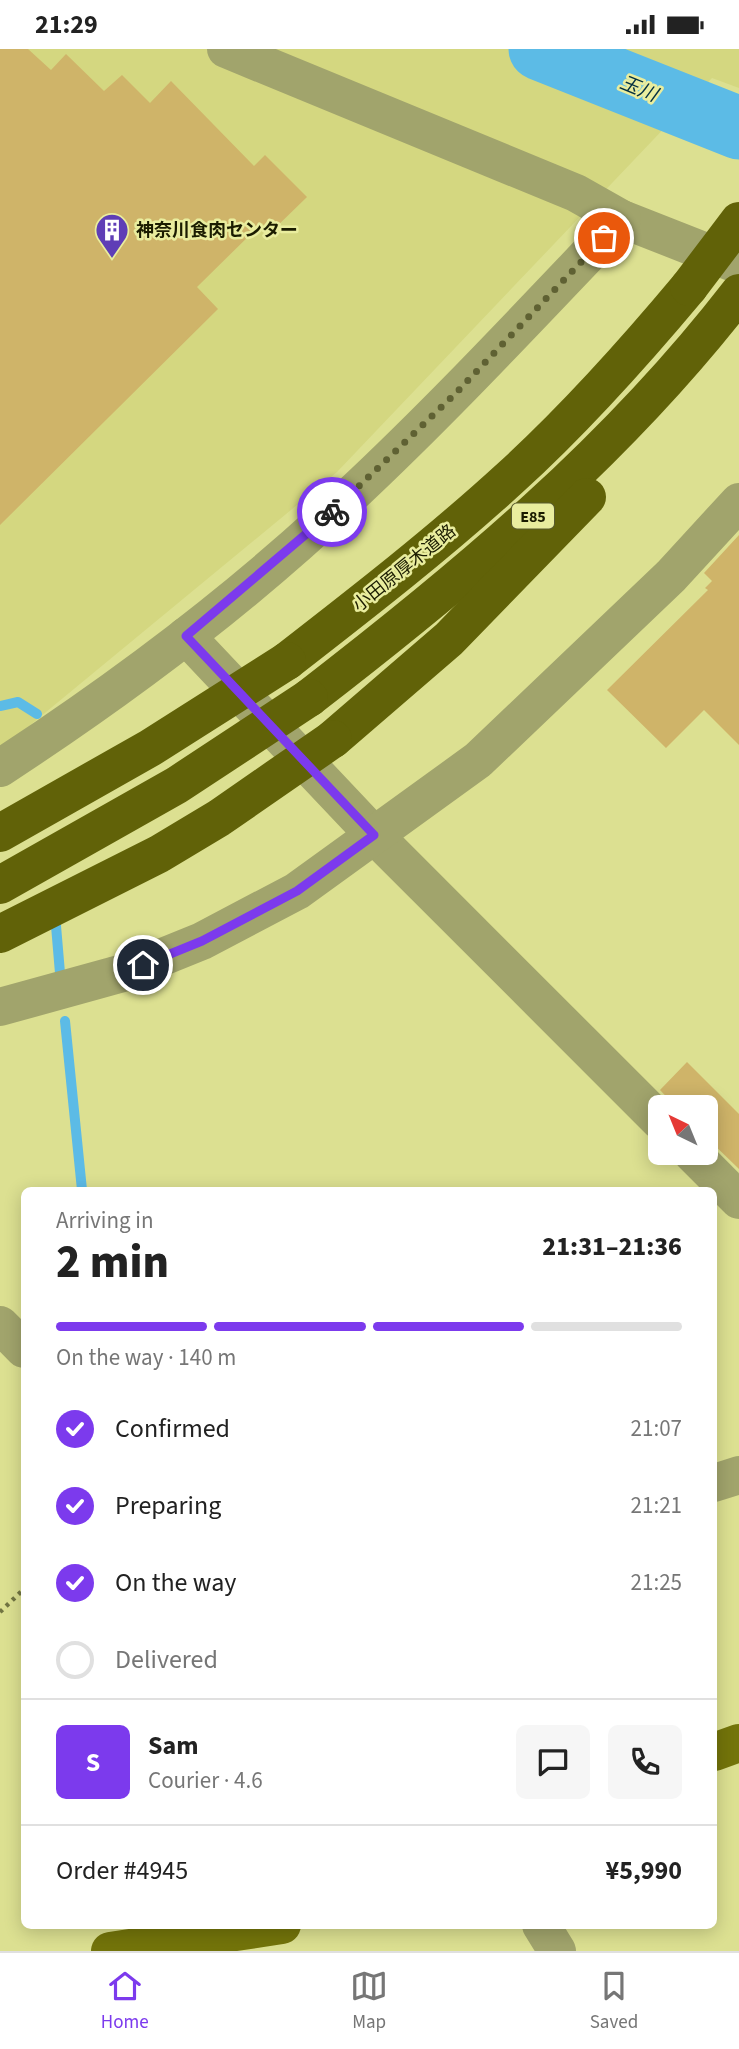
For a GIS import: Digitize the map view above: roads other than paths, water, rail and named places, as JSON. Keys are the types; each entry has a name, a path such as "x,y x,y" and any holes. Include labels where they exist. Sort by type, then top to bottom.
{"highway":[{"name":"小田原厚木道路","path":"0,833 150,748 287,661 402,572 511,478 590,400 689,287 739,221"},
{"name":"E85","path":"0,885 177,785 309,698 425,609 538,512 668,380 735,299"},
{"path":"0,934 159,853 230,811 332,739 449,639 556,531 616,462 735,299"}],"main road":[{"path":"717,1751 739,1743"},
{"path":"110,1951 153,1949 260,1929"}],"street":[{"path":"226,49 576,193 622,219 739,265"},
{"path":"0,768 84,713 186,636 349,497 454,395 622,219"},
{"path":"0,1007 123,972 202,941 297,891 478,760 671,576 739,502"},
{"path":"186,636 374,835 648,1109"},
{"path":"704,1165 739,1200"},
{"path":"0,1325 21,1346"},
{"path":"717,1482 739,1475"},
{"path":"543,1929 557,1951"}],"waterway":[{"name":"玉川","path":"540,49 739,128"},
{"path":"0,706 18,702 37,714"},
{"path":"55,914 60,973"},
{"path":"65,1021 82,1187"}],"place":[{"name":"神奈川食肉センター","path":"112,260"}]}
